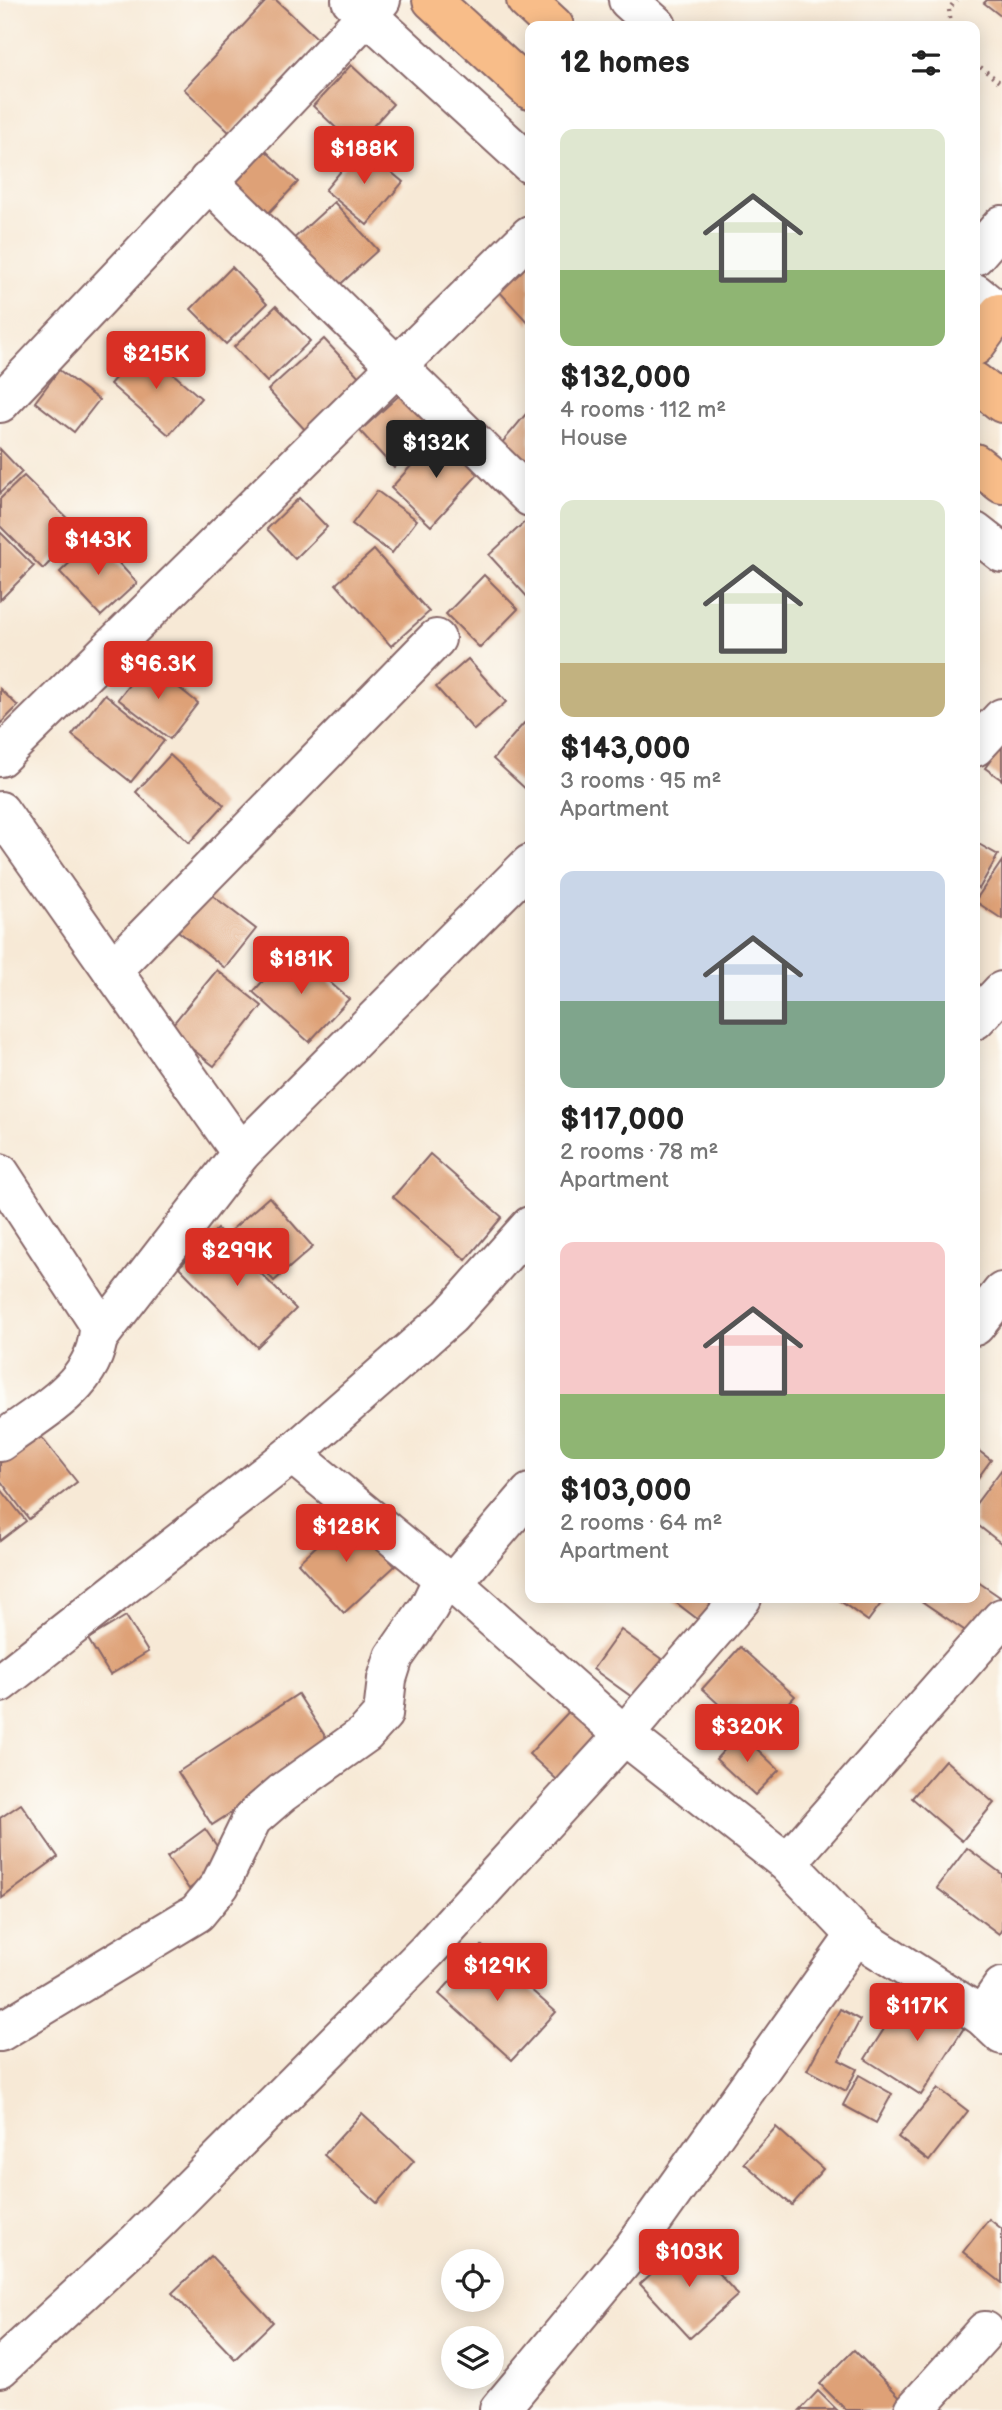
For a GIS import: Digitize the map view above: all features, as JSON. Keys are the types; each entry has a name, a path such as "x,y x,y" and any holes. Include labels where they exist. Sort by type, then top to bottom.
{"main road":[{"path":"432,0 525,85"},
{"path":"526,0 549,21"},
{"path":"980,335 992,307"},
{"path":"980,386 1002,403"},
{"path":"980,467 1002,484"}],"street":[{"path":"628,0 651,21"},
{"path":"0,403 208,181 367,5 525,159"},
{"path":"208,181 525,492"},
{"path":"980,250 1002,225"},
{"path":"0,757 525,240"},
{"path":"980,536 1002,553"},
{"path":"112,970 436,639"},
{"path":"980,742 1002,718"},
{"path":"0,811 241,1153"},
{"path":"99,1337 241,1153 525,869"},
{"path":"980,1014 1002,990"},
{"path":"0,1173 12,1219 99,1324 99,1337 92,1364 79,1382 0,1442"},
{"path":"0,1683 292,1454 450,1316 525,1232"},
{"path":"292,1454 448,1580 624,1735 787,1863 856,1934 995,2013"},
{"path":"0,2032 197,1913 220,1885 252,1819 282,1793 365,1734 383,1714 387,1679 394,1657 448,1580 525,1498"},
{"path":"0,2368 138,2241 427,1951 624,1735 737,1603"},
{"path":"787,1863 1002,1618"},
{"path":"499,2410 632,2250 856,1934"},
{"path":"914,2410 996,2329"}],"path":[{"path":"950,21 949,9 956,0"},
{"path":"980,67 1002,84"}],"building":[{"path":"267,0 276,0 318,39 230,133 184,89"},
{"path":"987,0 1002,0 1002,17 984,3"},
{"path":"351,65 393,104 355,146 313,106"},
{"path":"361,147 403,182 367,225 325,190"},
{"path":"266,151 298,182 262,220 230,189"},
{"path":"334,202 378,250 334,290 290,242"},
{"path":"525,265 525,320 498,290"},
{"path":"232,267 267,304 226,344 191,309"},
{"path":"276,306 310,341 267,382 234,347"},
{"path":"324,339 363,381 308,433 268,390"},
{"path":"142,347 201,398 169,435 110,384"},
{"path":"59,370 99,400 74,432 35,402"},
{"path":"404,391 438,427 394,468 360,431"},
{"path":"525,415 525,466 501,444"},
{"path":"440,434 481,471 431,526 391,488"},
{"path":"0,449 22,472 0,493"},
{"path":"24,476 80,531 43,569 0,526 0,499"},
{"path":"377,491 417,520 392,553 352,524"},
{"path":"299,498 327,527 295,559 267,529"},
{"path":"525,522 525,595 489,555"},
{"path":"0,532 34,566 0,600"},
{"path":"96,538 137,583 101,616 60,572"},
{"path":"374,550 429,612 391,646 336,584"},
{"path":"484,575 518,609 480,648 446,614"},
{"path":"468,659 506,702 474,730 436,687"},
{"path":"147,662 198,703 170,739 118,699"},
{"path":"0,689 18,706 0,724"},
{"path":"105,694 164,741 131,782 72,735"},
{"path":"524,723 525,788 493,759"},
{"path":"1002,744 1002,780 985,768"},
{"path":"170,755 224,805 189,843 136,792"},
{"path":"980,845 998,855 980,887"},
{"path":"1002,861 1002,919 980,904 980,894"},
{"path":"208,892 256,929 225,968 178,931"},
{"path":"292,949 349,999 309,1042 253,992"},
{"path":"217,970 262,1006 214,1066 168,1030"},
{"path":"430,1154 502,1217 466,1260 393,1197"},
{"path":"269,1197 313,1247 274,1281 230,1231"},
{"path":"217,1229 296,1309 257,1347 179,1267"},
{"path":"38,1433 77,1482 29,1519 0,1480 0,1463"},
{"path":"980,1452 991,1460 980,1475"},
{"path":"1002,1469 1002,1544 980,1527 980,1498"},
{"path":"0,1488 26,1521 0,1541"},
{"path":"349,1516 395,1566 344,1613 298,1563"},
{"path":"980,1583 1000,1597 973,1636 924,1603 980,1603"},
{"path":"677,1603 721,1603 704,1624"},
{"path":"843,1603 881,1603 868,1621"},
{"path":"126,1616 148,1652 110,1675 88,1639"},
{"path":"621,1630 667,1663 639,1702 593,1669"},
{"path":"740,1647 795,1696 757,1739 702,1689"},
{"path":"298,1694 332,1747 212,1825 178,1772"},
{"path":"575,1705 613,1739 567,1789 529,1754"},
{"path":"740,1733 779,1770 755,1795 716,1759"},
{"path":"945,1760 994,1803 962,1841 912,1798"},
{"path":"21,1804 58,1857 2,1898 0,1818"},
{"path":"205,1829 228,1862 189,1889 167,1857"},
{"path":"967,1848 1002,1874 1002,1929 999,1934 937,1888"},
{"path":"482,1946 556,2012 512,2060 439,1994"},
{"path":"918,1992 967,2023 921,2095 865,2059 889,2021 896,2026"},
{"path":"840,2009 860,2020 839,2060 857,2069 846,2091 807,2070"},
{"path":"859,2075 892,2094 876,2123 843,2105"},
{"path":"938,2088 968,2111 929,2161 898,2137"},
{"path":"362,2113 414,2161 377,2203 324,2155"},
{"path":"776,2127 823,2169 792,2205 744,2163"},
{"path":"989,2219 1002,2229 1002,2283 963,2252"},
{"path":"688,2240 738,2295 690,2338 640,2284"},
{"path":"211,2256 273,2322 235,2359 172,2293"},
{"path":"854,2350 905,2402 897,2410 846,2410 820,2384"},
{"path":"818,2391 837,2410 800,2410"}]}
